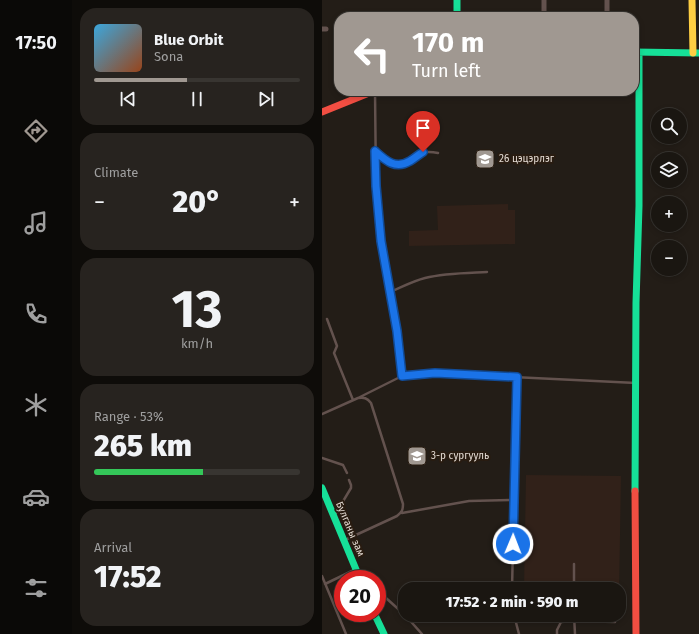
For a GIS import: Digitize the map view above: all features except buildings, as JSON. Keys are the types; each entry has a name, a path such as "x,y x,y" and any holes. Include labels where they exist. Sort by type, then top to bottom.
{"main road":[{"path":"457,0 457,12"},
{"path":"639,52 696,53 692,0"},
{"path":"322,112 362,96"},
{"path":"636,634 636,303 639,206 637,96"},
{"name":"Булганы зам","path":"322,488 356,570"},
{"path":"378,622 384,634"}],"street":[{"path":"544,0 544,12"},
{"path":"607,0 607,12"}],"lane":[{"path":"374,96 376,186 381,241 397,331 402,376"},
{"path":"375,151 386,161 400,165 409,162 423,152 438,153"},
{"path":"390,292 416,280 439,275 487,272"},
{"path":"327,319 337,346 334,353 353,400"},
{"path":"322,414 402,376 435,373 636,383"},
{"path":"512,582 517,377"},
{"path":"358,398 367,399 371,403 402,502 403,508 401,513"},
{"path":"322,458 343,465 347,473"},
{"path":"334,517 350,488 351,485 349,480"},
{"path":"344,541 401,513 470,501 514,500"},
{"path":"574,564 574,582"},
{"path":"322,576 346,634"},
{"path":"325,584 334,581"},
{"path":"386,598 398,609"},
{"path":"411,622 422,634"},
{"path":"516,622 519,634"},
{"path":"558,634 556,630 561,622"},
{"path":"574,622 575,634"}],"shaded area":[{"path":"508,204 508,210 515,210 515,244 409,246 409,231 438,230 437,206"},
{"path":"526,475 621,476 619,582 524,582"}],"traffic: fast":[{"path":"457,0 457,12"},
{"path":"639,52 699,53"},
{"path":"635,491 636,303 639,206 639,52"},
{"path":"322,488 356,570"},
{"path":"378,622 384,634"}],"traffic: slow":[{"path":"692,0 693,53"}],"traffic: jam":[{"path":"322,112 362,96"},
{"path":"635,491 636,634"}],"place":[{"name":"26 цэцэрлэг","path":"485,159"},
{"name":"3-р сургууль","path":"417,456"}],"route":[{"path":"423,152 409,162 400,165 386,161 375,151 376,186 381,241 397,331 402,376 435,373 517,377 513,544"}]}
